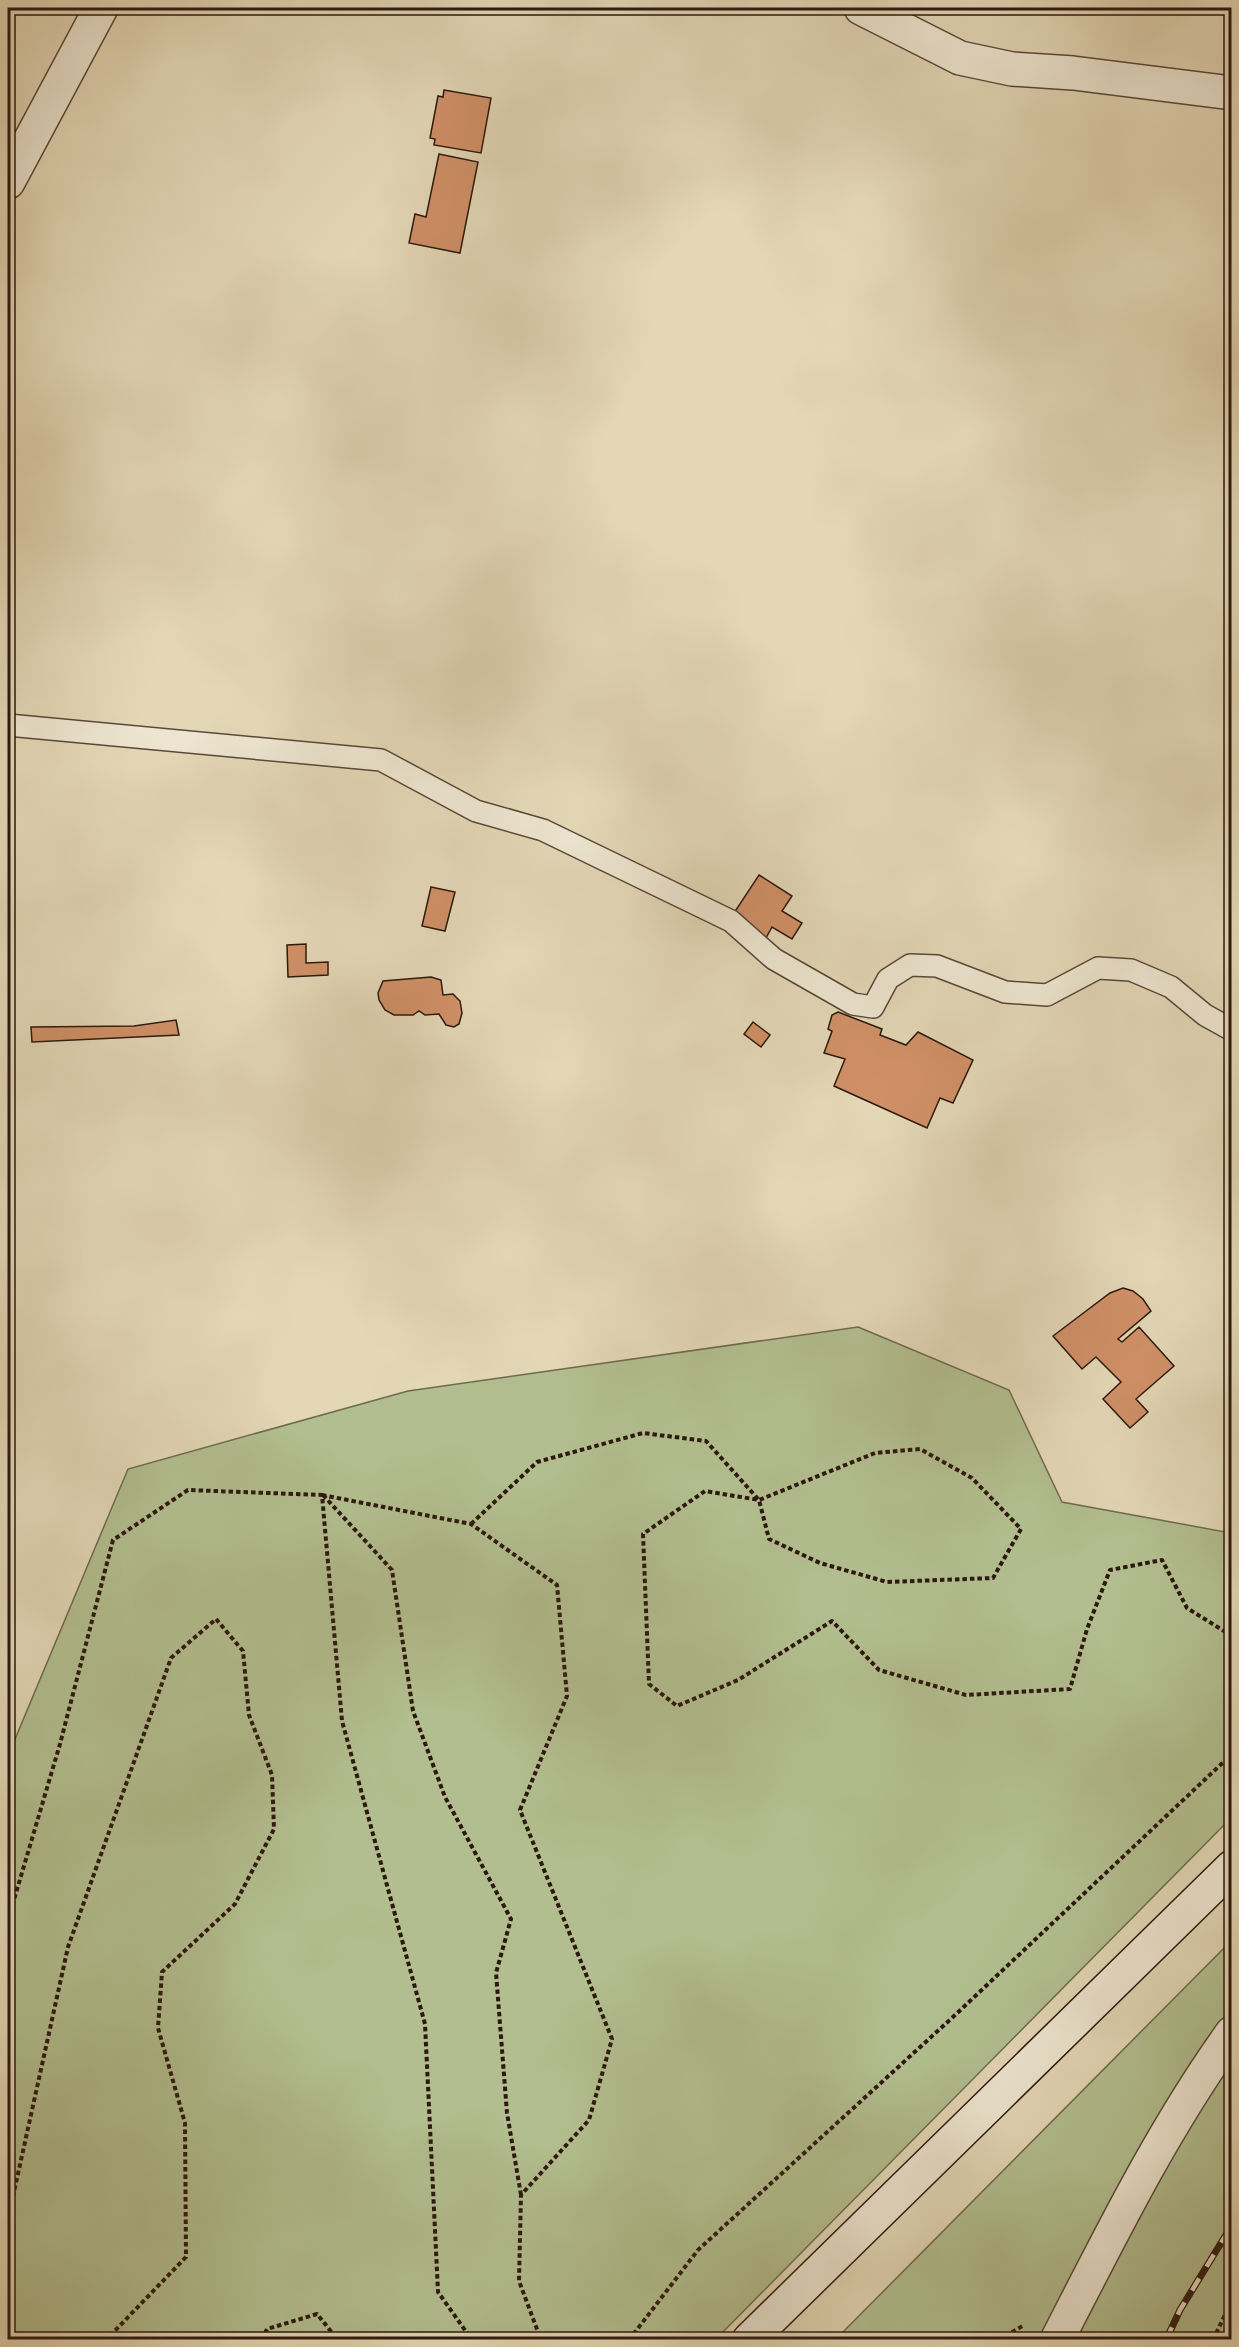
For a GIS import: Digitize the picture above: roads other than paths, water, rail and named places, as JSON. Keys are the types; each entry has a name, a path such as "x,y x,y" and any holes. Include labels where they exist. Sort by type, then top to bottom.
{"street":[{"path":"8,182 100,8"},
{"path":"861,8 960,58 1011,69 1073,73 1232,93"},
{"path":"749,2340 1232,1867"},
{"path":"1056,2340 1126,2205 1193,2087 1232,2033"}],"lane":[{"path":"8,726 381,760 476,811 543,830 731,921 774,959 853,1004 873,1007 888,979 910,965 937,966 1005,992 1047,995 1098,968 1131,970 1171,987 1205,1015 1232,1030"}],"railway":[{"path":"1166,2340 1180,2310 1232,2225"}]}
